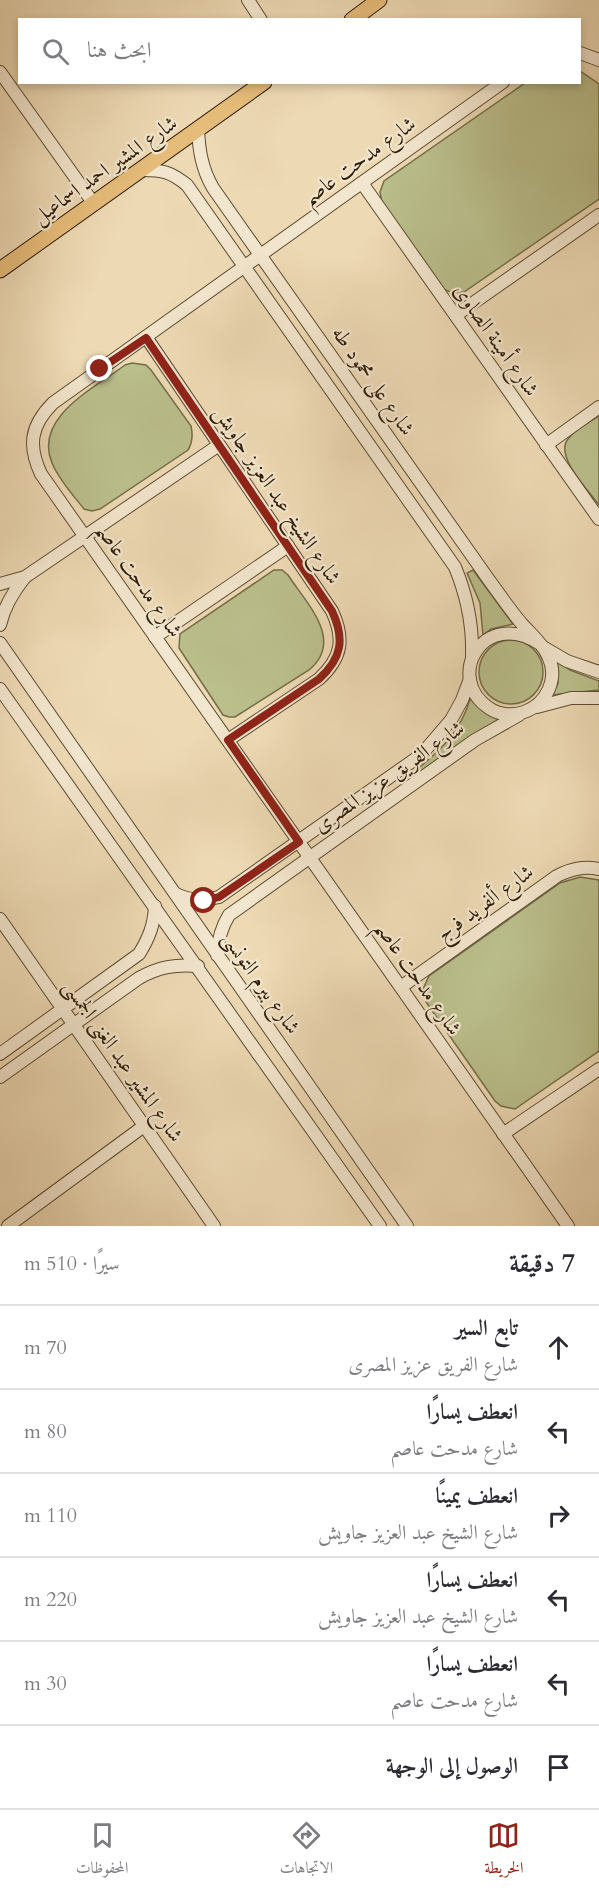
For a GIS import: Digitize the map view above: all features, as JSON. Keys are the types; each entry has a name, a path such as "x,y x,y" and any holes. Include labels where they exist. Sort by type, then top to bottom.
{"main road":[{"path":"355,18 379,0"},
{"name":"شارع المشير احمد اسماعيل","path":"0,270 261,84"}],"street":[{"path":"248,0 260,18"},
{"path":"581,54 599,60"},
{"path":"0,72 94,204"},
{"name":"شارع مدحت عاصم","path":"500,84 53,403 43,413 35,427 32,443 34,459 41,474 568,1226"},
{"name":"شارع على محمود طه","path":"198,129 201,161 206,176 494,587 541,645"},
{"name":"شارع على محمود طه","path":"142,170 161,170 187,185 455,567 470,612 472,659"},
{"name":"شارع أمينة الصاوى","path":"362,183 599,519"},
{"path":"456,315 599,215"},
{"name":"شارع الشيخ عبد العزيز جاويش","path":"146,338 339,625 341,640 338,655 330,668 319,679 228,740"},
{"path":"546,445 599,407"},
{"path":"0,584 25,577 219,444"},
{"path":"155,637 288,546"},
{"path":"0,625 10,599 25,577"},
{"path":"541,645 549,656 552,668 549,691 542,701 527,711 507,715 482,704 474,693 470,679 472,659 480,645 494,636 510,632 526,635 567,661 599,672"},
{"name":"شارع بيرم التونسى","path":"0,643 407,1226"},
{"name":"شارع الفريق عزيز المصرى","path":"174,893 188,900 204,901 219,897 422,756 451,720 470,679"},
{"name":"شارع بيرم التونسى","path":"0,689 380,1226"},
{"name":"شارع الفريق عزيز المصرى","path":"217,955 218,940 229,915 475,740 527,711 571,698 599,698"},
{"name":"شارع ألفريد فرج","path":"401,987 557,876 571,869 589,867 599,869"},
{"path":"0,1054 139,954 148,940 154,923 155,906"},
{"name":"شارع المشير عبد الغنى الجمسى","path":"0,919 214,1226"},
{"path":"0,1077 139,978 167,966 198,966"},
{"path":"503,1134 599,1069"},
{"path":"8,1226 144,1126"},
{"path":"338,1165 356,1153"}],"green space":[{"path":"581,72 599,84 599,199 464,292 453,293 443,289 382,203 380,192 384,181 524,84 581,84"},
{"path":"132,363 146,365 151,370 191,426 191,444 188,450 100,509 92,511 84,509 62,481 52,463 48,447 51,432 70,405 125,365"},
{"path":"599,416 599,505 574,473 566,455 565,446 575,432"},
{"path":"274,570 282,570 288,575 312,609 323,634 323,646 319,658 309,670 235,717 229,717 223,715 179,648 180,634"},
{"path":"473,570 513,624 491,629 483,635 480,603 467,573"},
{"path":"511,640 534,649 543,672 534,695 511,704 488,695 479,672 488,649"},
{"path":"556,661 570,670 599,681 599,690 552,695 558,683"},
{"path":"470,699 483,711 499,720 416,777 412,773 431,758 455,732"},
{"path":"580,877 599,880 599,1051 515,1109 501,1106 495,1101 426,1002 423,989 429,976 560,883"}],"route":[{"path":"100,369 146,338 332,611 339,625 341,640 338,655 330,668 319,679 228,740 299,842 232,889 219,897 204,901"}]}
